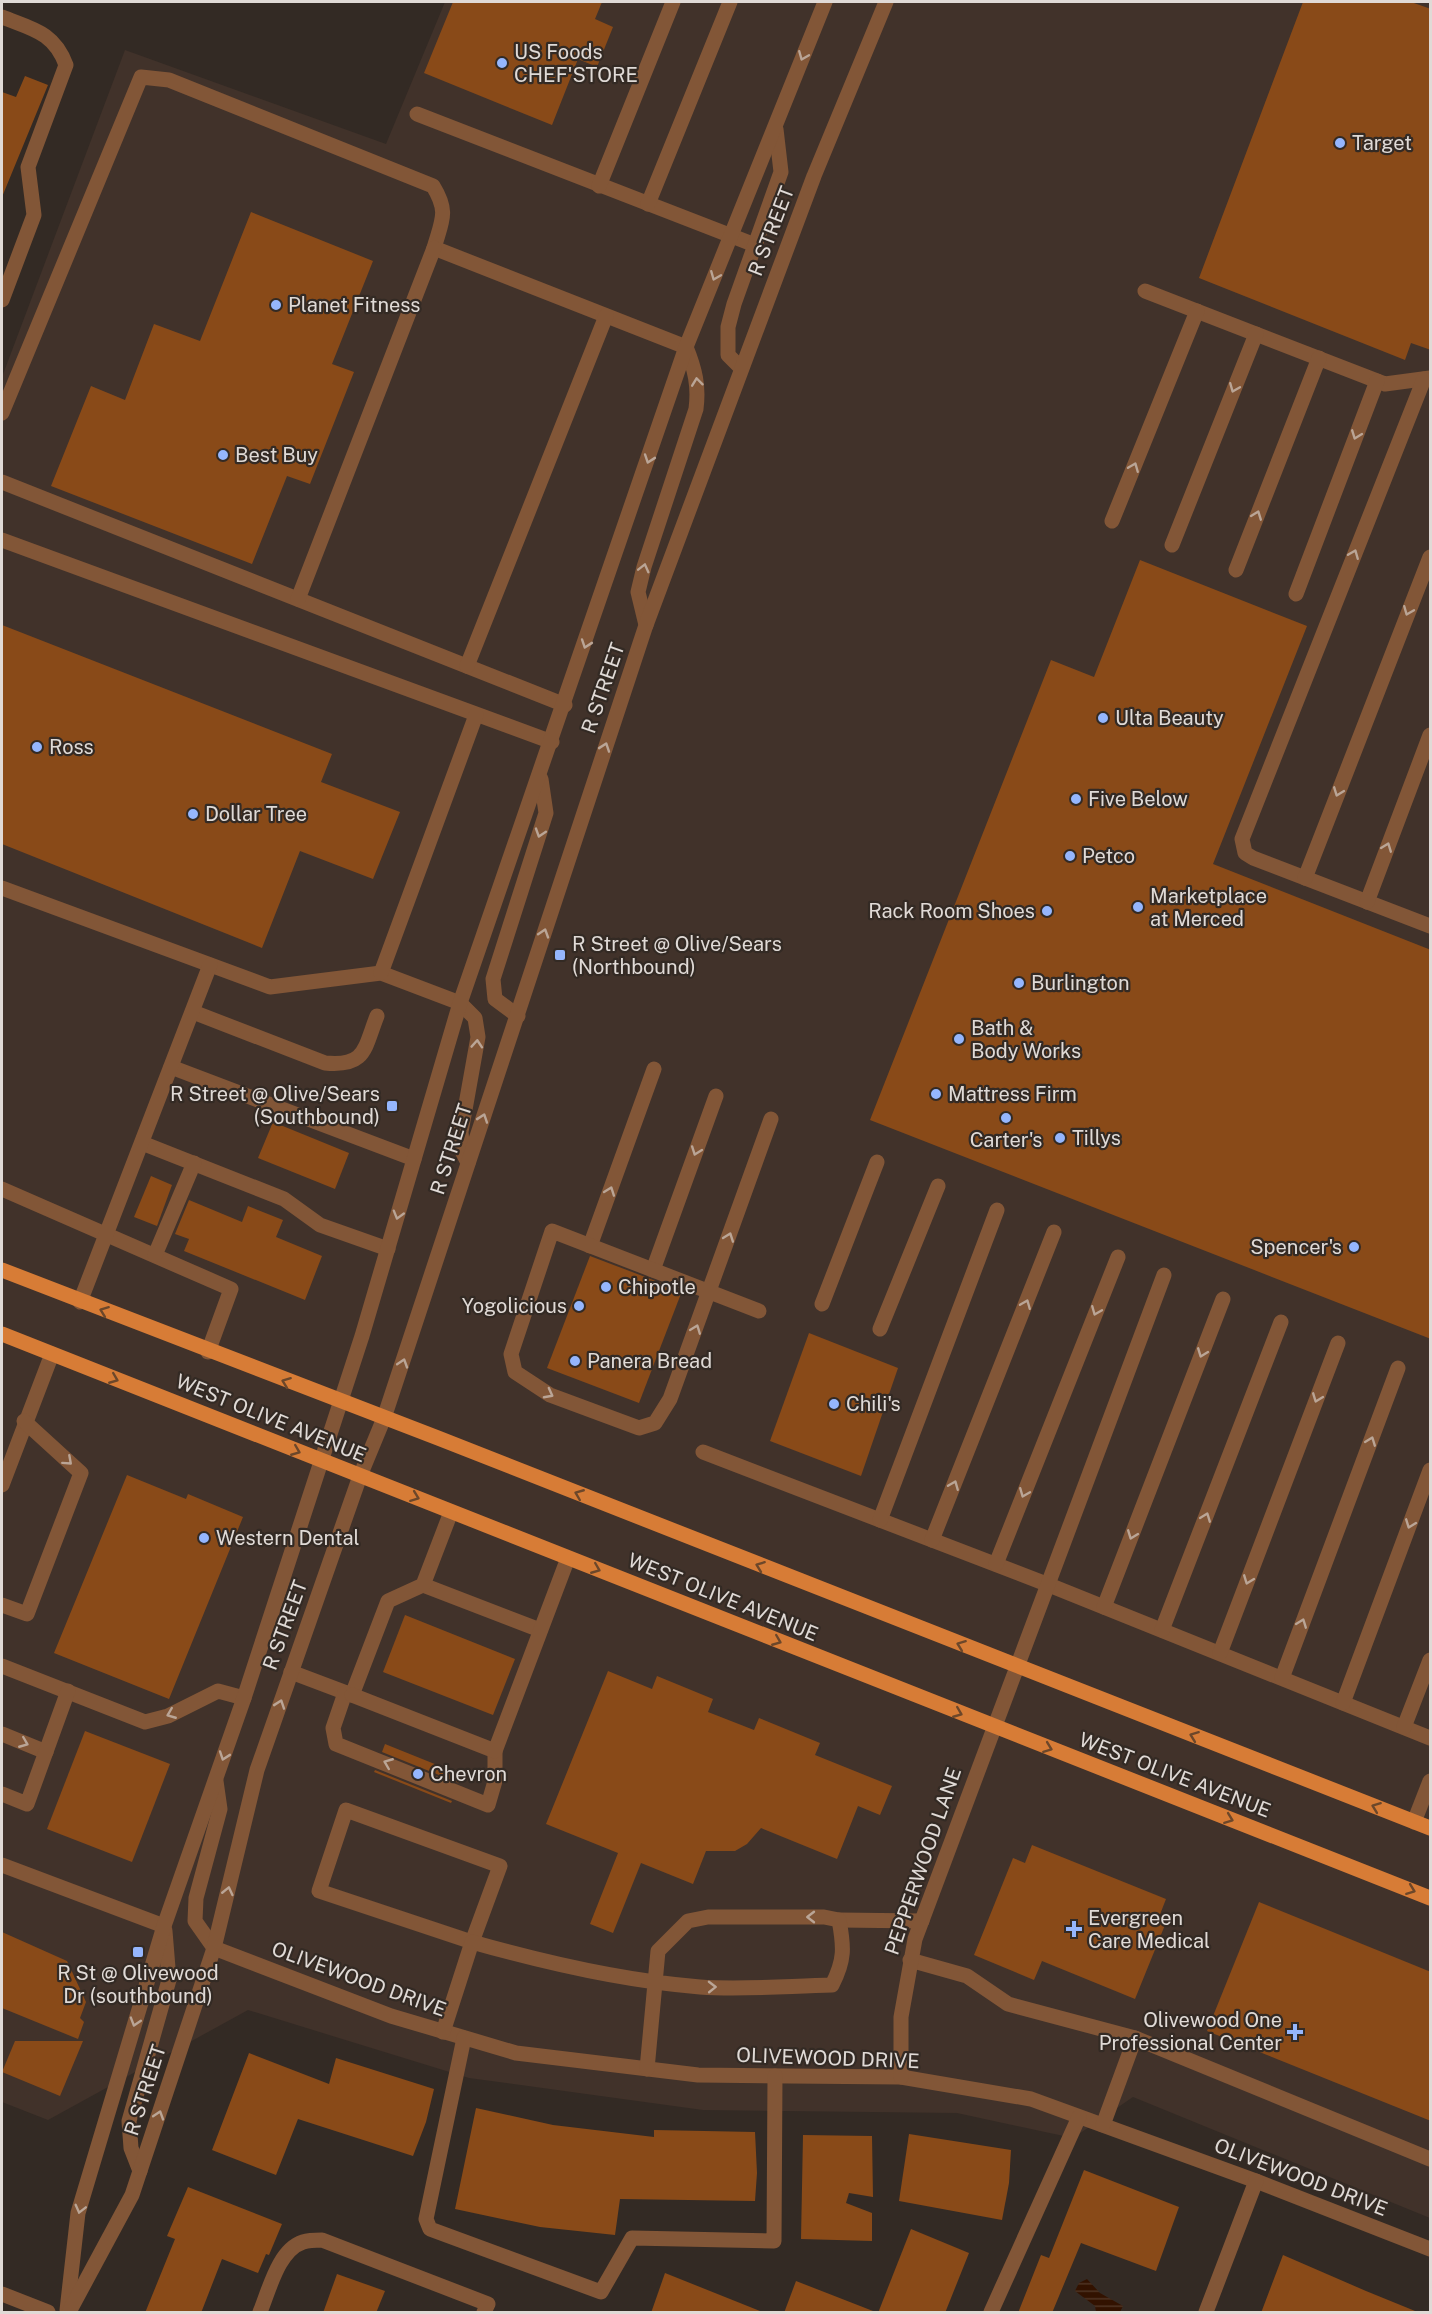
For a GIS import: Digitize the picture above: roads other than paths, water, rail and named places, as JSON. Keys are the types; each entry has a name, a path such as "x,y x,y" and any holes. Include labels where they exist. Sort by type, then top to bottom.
{"main road":[{"name":"WEST OLIVE AVENUE","path":"2,1270 1431,1828"},
{"name":"WEST OLIVE AVENUE","path":"2,1334 1431,1898"}],"street":[{"path":"599,186 673,2"},
{"path":"648,204 730,2"},
{"name":"R STREET","path":"68,2313 78,2213 164,1926 244,1698 340,1402 460,1004 541,776 687,347 825,2"},
{"name":"R STREET","path":"68,2313 132,2196 214,1948 256,1770 360,1476 384,1418 646,625 814,176 886,2"},
{"path":"2,17 44,34 60,49 66,65 28,167 34,215 2,300"},
{"path":"2,413 141,77 169,80 433,186 443,202 443,218 434,248 298,599"},
{"path":"417,114 755,245"},
{"path":"741,368 728,355 728,327 781,172 776,126"},
{"path":"434,248 687,347 695,370 698,389 696,409 644,567 638,592 646,625"},
{"path":"1145,291 1385,384 1428,379 1333,608 1242,839 1245,854 1367,902 1429,922"},
{"path":"1112,521 1197,311"},
{"path":"466,666 606,316"},
{"path":"1172,545 1256,334"},
{"path":"1236,570 1318,358"},
{"path":"1296,594 1377,381"},
{"path":"2,482 565,705"},
{"path":"2,540 552,742"},
{"path":"1305,878 1431,556"},
{"path":"381,973 476,715"},
{"path":"1367,902 1431,735"},
{"path":"518,1016 495,999 493,979 546,813 541,776"},
{"path":"2,888 270,987 381,973 460,1004 475,1018 478,1036 461,1131 463,1153 468,1163"},
{"path":"80,1302 210,965"},
{"path":"193,1012 325,1063 346,1065 362,1056 377,1016"},
{"path":"171,1067 414,1159"},
{"path":"590,1246 654,1070"},
{"path":"653,1270 716,1096"},
{"path":"759,1311 710,1292 653,1270 590,1246 552,1231 511,1354 515,1372 550,1395 639,1428 655,1423 670,1399 710,1292 771,1119"},
{"path":"142,1143 284,1199 321,1225 388,1249"},
{"path":"822,1304 877,1162"},
{"path":"155,1255 194,1163"},
{"path":"880,1329 938,1186"},
{"path":"2,1189 231,1289 208,1352"},
{"path":"880,1520 998,1210"},
{"path":"932,1540 1054,1232"},
{"path":"996,1564 1118,1257"},
{"name":"PEPPERWOOD LANE","path":"900,2077 901,2017 910,1960 922,1921 1164,1275"},
{"path":"1104,1607 1223,1299"},
{"path":"1162,1630 1281,1322"},
{"path":"1220,1653 1338,1343"},
{"path":"2,1485 24,1421 52,1354"},
{"path":"1281,1678 1398,1368"},
{"path":"2,1605 27,1614 81,1473 24,1421"},
{"path":"703,1452 1049,1584 1431,1738"},
{"path":"1343,1703 1431,1470"},
{"path":"451,1512 423,1585 388,1601 333,1728 336,1744 488,1805 495,1781 495,1751 568,1558"},
{"path":"423,1585 540,1630"},
{"path":"1404,1727 1431,1660"},
{"path":"2,1666 145,1722 168,1716 218,1691 244,1698"},
{"path":"291,1672 495,1751"},
{"path":"2,1794 27,1804 68,1691"},
{"path":"2,1734 46,1752"},
{"path":"214,1948 195,1921 196,1898 220,1809 216,1777"},
{"path":"1414,1822 1431,1781"},
{"path":"443,2032 472,1942 500,1866 346,1810 319,1891 472,1942 545,1963 701,1987 832,1985 842,1965 843,1940 839,1920"},
{"path":"2,1865 164,1926 169,1980 129,2121 131,2148 140,2171"},
{"path":"646,2069 658,1951 688,1921 708,1917 824,1917 839,1920 922,1921"},
{"name":"OLIVEWOOD DRIVE","path":"214,1948 391,2016 516,2053 698,2075 900,2077 1031,2099 1256,2181 1431,2249"},
{"path":"910,1960 967,1976 1008,2004 1135,2038 1431,2159"},
{"path":"464,2038 426,2219 430,2229 601,2292 632,2238 774,2241 775,2076"},
{"path":"1103,2125 1135,2038"},
{"path":"991,2313 1079,2117"},
{"path":"1206,2313 1256,2181"},
{"path":"260,2313 278,2269 291,2248 303,2242 322,2240 488,2304 484,2313"},
{"path":"2,2294 48,2313"}],"place":[{"name":"US Foods CHEF'STORE","path":"502,63"},
{"name":"Target","path":"1340,143"},
{"name":"Planet Fitness","path":"276,305"},
{"name":"Best Buy","path":"223,455"},
{"name":"Ulta Beauty","path":"1103,718"},
{"name":"Ross","path":"37,747"},
{"name":"Five Below","path":"1076,799"},
{"name":"Dollar Tree","path":"193,814"},
{"name":"Petco","path":"1070,856"},
{"name":"Marketplace at Merced","path":"1138,907"},
{"name":"Rack Room Shoes","path":"1047,911"},
{"name":"R Street @ Olive/Sears (Northbound)","path":"560,955"},
{"name":"Burlington","path":"1019,983"},
{"name":"Bath & Body Works","path":"959,1039"},
{"name":"Mattress Firm","path":"936,1094"},
{"name":"R Street @ Olive/Sears (Southbound)","path":"392,1106"},
{"name":"Carter's","path":"1006,1118"},
{"name":"Tillys","path":"1060,1138"},
{"name":"Spencer's","path":"1354,1247"},
{"name":"Chipotle","path":"606,1287"},
{"name":"Yogolicious","path":"579,1306"},
{"name":"Panera Bread","path":"575,1361"},
{"name":"Chili's","path":"834,1404"},
{"name":"Western Dental","path":"204,1538"},
{"name":"Chevron","path":"418,1774"},
{"name":"Evergreen Care Medical","path":"1074,1929"},
{"name":"R St @ Olivewood Dr (southbound)","path":"138,1952"},
{"name":"Olivewood One Professional Center","path":"1295,2032"}]}
